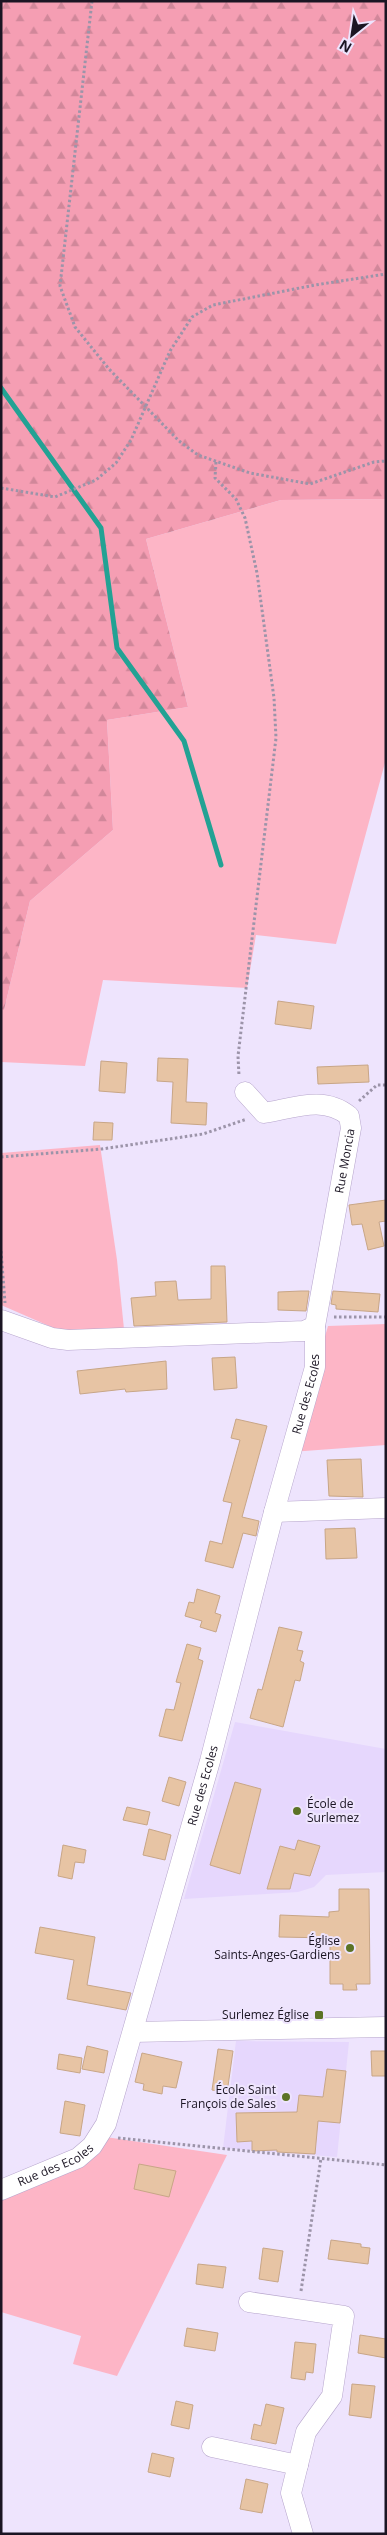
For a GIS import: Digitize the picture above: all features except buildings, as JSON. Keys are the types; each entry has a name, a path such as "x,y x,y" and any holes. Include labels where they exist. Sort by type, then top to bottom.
{"street":[{"path":"244,1092 264,1112"},
{"name":"Rue Moncia","path":"264,1112 327,1103 340,1108 349,1116 351,1128 336,1200 327,1271 316,1323"},
{"path":"3,1320 52,1338 92,1341 304,1331 316,1323"},
{"name":"Rue des Ecoles","path":"1,2190 78,2158 92,2146 106,2124 134,2032 210,1761 274,1512 315,1367 316,1323"},
{"path":"274,1512 386,1508"},
{"path":"134,2032 386,2027"},
{"path":"249,2302 344,2316 332,2396 306,2432 292,2493 303,2534"},
{"path":"212,2447 298,2465"}],"path":[{"path":"92,1 60,286 75,327 108,370 179,441 198,455 250,473 310,484 374,462 386,461"},
{"path":"1,488 55,497 96,480 116,463 131,440 146,409 170,351 192,317 213,304 386,274"},
{"path":"216,462 215,478 236,498 245,518 257,573 274,698 276,738 238,1056 239,1082 244,1092"},
{"path":"345,1112 377,1085 386,1085"},
{"path":"1,1157 102,1149 203,1134 264,1112"},
{"path":"1,1251 3,1320"},
{"path":"316,1323 333,1317 386,1317"},
{"path":"98,2136 386,2165"},
{"path":"298,2309 321,2158"}],"shaded area":[{"path":"386,499 386,759 336,944 256,935 247,988 103,980 85,1066 1,1062 1,1010 4,1010 30,901 113,830 107,720 188,707 146,539 281,500"},
{"path":"100,1145 117,1260 125,1339 56,1329 1,1305 1,1153"},
{"path":"386,1324 386,1445 291,1452 328,1326"},
{"name":"École de Surlemez","path":"235,1722 386,1749 386,1872 326,1875 314,1887 298,1892 184,1899"},
{"name":"École Saint François de Sales","path":"236,2041 349,2042 337,2157 223,2148"},
{"path":"99,2136 227,2155 117,2376 73,2364 81,2336 1,2312 1,2190"}],"green space":[{"path":"1,1 386,1 386,499 281,500 146,539 188,707 107,720 113,830 30,901 4,1010 1,1010"}],"waterway":[{"path":"1,388 101,528 117,648 184,741 221,865"}],"place":[{"name":"École de Surlemez","path":"297,1811"},
{"name":"Église Saints-Anges-Gardiens","path":"350,1948"},
{"name":"Surlemez Église","path":"319,2015"},
{"name":"École Saint François de Sales","path":"286,2097"}]}
